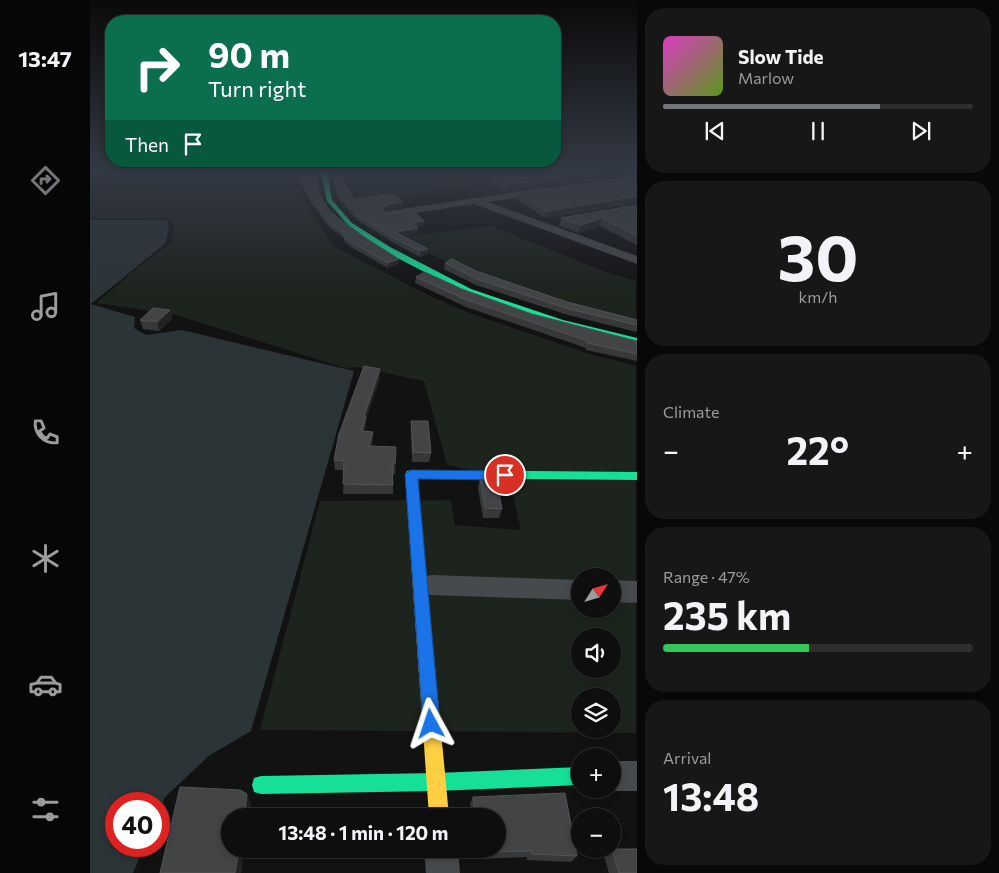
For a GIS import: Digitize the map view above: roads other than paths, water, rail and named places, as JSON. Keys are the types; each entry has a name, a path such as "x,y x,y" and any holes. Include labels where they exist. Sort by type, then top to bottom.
{"street":[{"path":"339,212 350,224 387,249 468,291 560,322 636,341"},
{"path":"389,214 404,212"},
{"path":"505,212 634,257"},
{"path":"538,224 565,220"},
{"path":"438,808 411,474 636,476"},
{"path":"431,585 571,590"},
{"path":"621,591 636,592"},
{"path":"260,785 436,782 571,776"},
{"path":"621,776 636,776"},
{"path":"441,858 442,873"}]}
